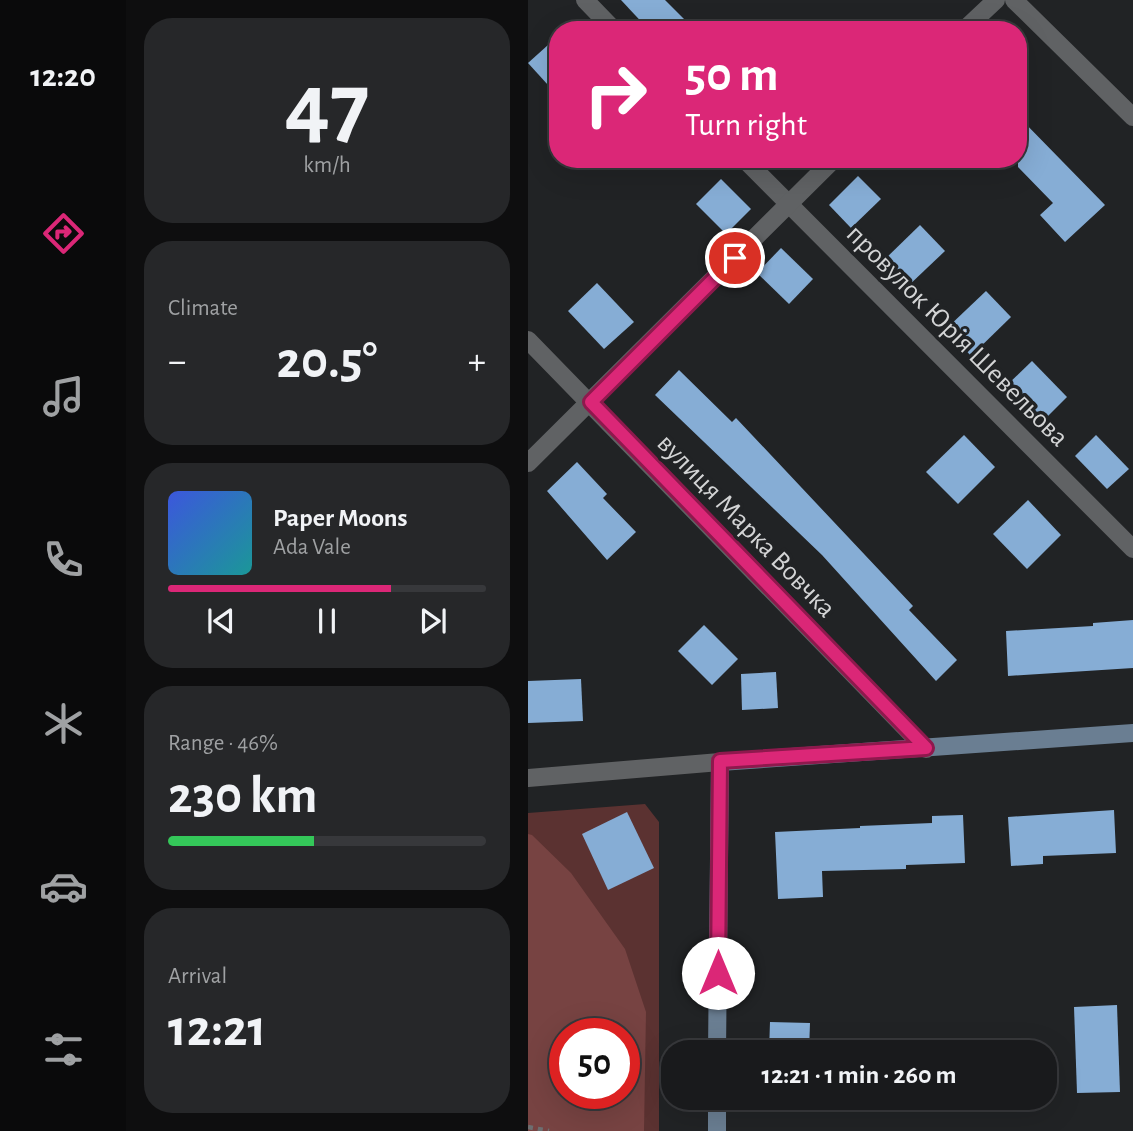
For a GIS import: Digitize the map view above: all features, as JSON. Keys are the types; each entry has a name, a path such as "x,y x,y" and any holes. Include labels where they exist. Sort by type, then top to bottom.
{"main road":[{"path":"717,1040 720,761 1132,733"},
{"path":"717,1110 717,1131"}],"street":[{"path":"585,0 605,21"},
{"path":"974,21 996,0"},
{"path":"1013,0 1132,117"},
{"name":"провулок Юрія Шевельова","path":"753,168 1132,549"},
{"path":"528,463 825,168"},
{"name":"вулиця Марка Вовчка","path":"528,340 926,748"},
{"path":"528,778 720,761"}],"path":[{"path":"528,1127 549,1131"}],"shaded area":[{"path":"645,804 659,822 659,1131 528,1131 528,813"},
{"path":"528,834 571,873 625,949 646,1012 644,1131 528,1131"}],"building":[{"path":"621,0 665,0 686,21 641,21"},
{"path":"549,44 549,86 528,63"},
{"path":"1027,125 1105,205 1065,242 1040,215 1053,203 1019,168 1027,168"},
{"path":"858,176 881,199 851,228 829,205"},
{"path":"721,179 751,209 726,234 696,204"},
{"path":"920,225 945,251 906,288 882,262"},
{"path":"781,248 813,279 789,304 757,273"},
{"path":"597,283 634,322 604,349 568,311"},
{"path":"986,291 1011,317 971,356 946,329"},
{"path":"1032,361 1067,397 1041,423 1006,386"},
{"path":"679,370 732,422 736,418 913,606 909,610 957,660 936,681 822,555 655,395"},
{"path":"964,435 995,467 958,504 926,472"},
{"path":"1096,435 1129,469 1107,489 1075,456"},
{"path":"577,462 607,494 603,498 636,532 607,560 547,491"},
{"path":"1028,500 1061,535 1027,569 993,534"},
{"path":"1133,620 1133,668 1008,676 1006,631 1093,626 1093,623"},
{"path":"704,625 738,659 712,685 678,651"},
{"path":"776,672 778,708 742,710 741,674"},
{"path":"581,679 583,721 528,723 528,681"},
{"path":"1114,810 1116,853 1043,856 1043,864 1011,866 1008,817"},
{"path":"627,812 654,868 608,890 582,834"},
{"path":"963,815 965,863 906,865 906,869 822,871 823,897 778,899 775,832 932,823 932,816"},
{"path":"1117,1005 1120,1092 1077,1093 1074,1007"},
{"path":"770,1022 810,1023 809,1040 769,1040"}],"route":[{"path":"718,973 720,761 926,748 591,402 735,258"}]}
